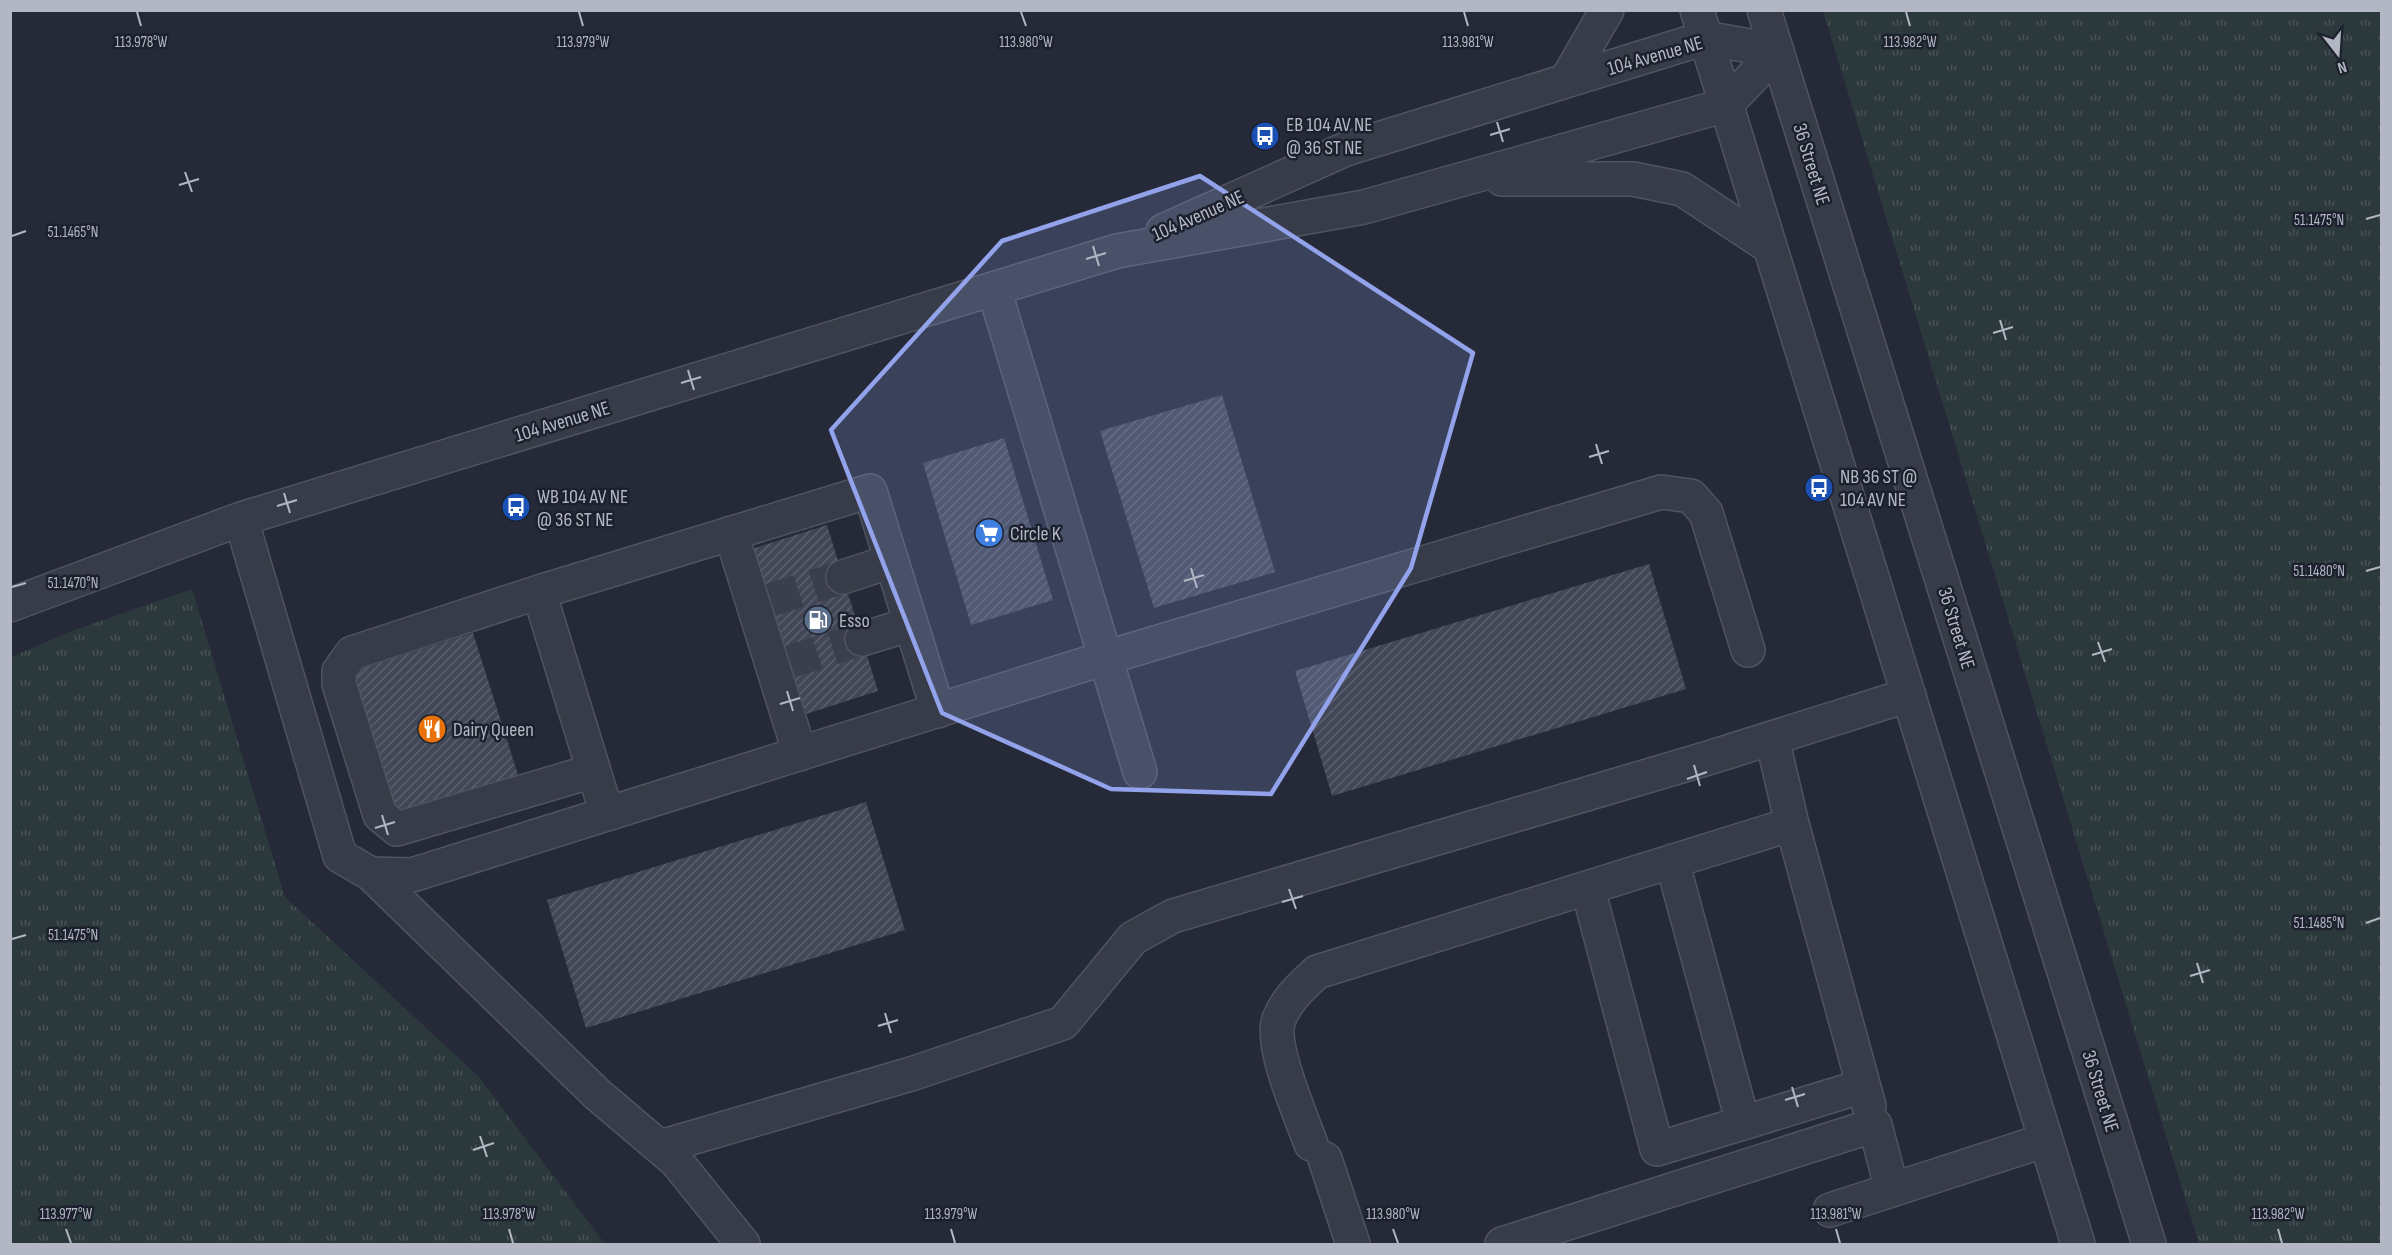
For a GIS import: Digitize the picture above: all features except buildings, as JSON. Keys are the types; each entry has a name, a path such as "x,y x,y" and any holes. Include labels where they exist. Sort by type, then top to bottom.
{"street":[{"path":"1566,81 1607,10"},
{"name":"36 Street NE","path":"1764,10 2149,1245"},
{"path":"1701,24 2078,1245"},
{"name":"104 Avenue NE","path":"10,604 241,519 1117,251 1346,149 1566,81 1701,24 1777,51"},
{"path":"1726,105 1777,51"},
{"name":"104 Avenue NE","path":"1117,251 1364,207 1726,105"},
{"path":"1462,179 1633,179 1682,189 1770,247"},
{"path":"994,289 1140,772"},
{"path":"593,771 397,829 380,815 339,684 339,671 352,653 539,592 870,491 938,711"},
{"path":"371,874 412,875 1105,658 1661,492 1691,496 1706,513 1748,650"},
{"path":"241,519 340,856 371,874 597,1094 676,1161 743,1245"},
{"path":"731,534 761,603 779,665 800,754"},
{"path":"843,577 892,561"},
{"path":"539,592 607,814"},
{"path":"862,639 911,624"},
{"path":"660,1148 911,1074 1063,1023 1133,938 1173,916 1909,695"},
{"path":"1772,738 1792,824 1892,1190"},
{"path":"1353,1245 1277,1045 1279,1020 1294,994 1317,972 1792,824"},
{"path":"1672,861 1743,1123"},
{"path":"1588,889 1657,1149 1863,1086"},
{"path":"1502,1245 1875,1125"},
{"path":"1830,1210 2046,1140"}],"highlighted area":[{"path":"1200,176 1473,353 1411,568 1271,794 1111,789 942,713 831,430 1002,241"}],"green space":[{"path":"1823,11 2381,11 2381,1244 2199,1244"},
{"path":"192,589 285,897 479,1077 605,1244 11,1244 11,657 75,630"}],"tunnel":[{"path":"767,601 843,577"},
{"path":"786,663 862,639"}],"place":[{"name":"EB 104 AV NE @ 36 ST NE","path":"1265,136"},
{"name":"NB 36 ST @ 104 AV NE","path":"1819,488"},
{"name":"WB 104 AV NE @ 36 ST NE","path":"516,507"},
{"name":"Circle K","path":"989,533"},
{"name":"Esso","path":"818,620"},
{"name":"Dairy Queen","path":"432,729"}]}
